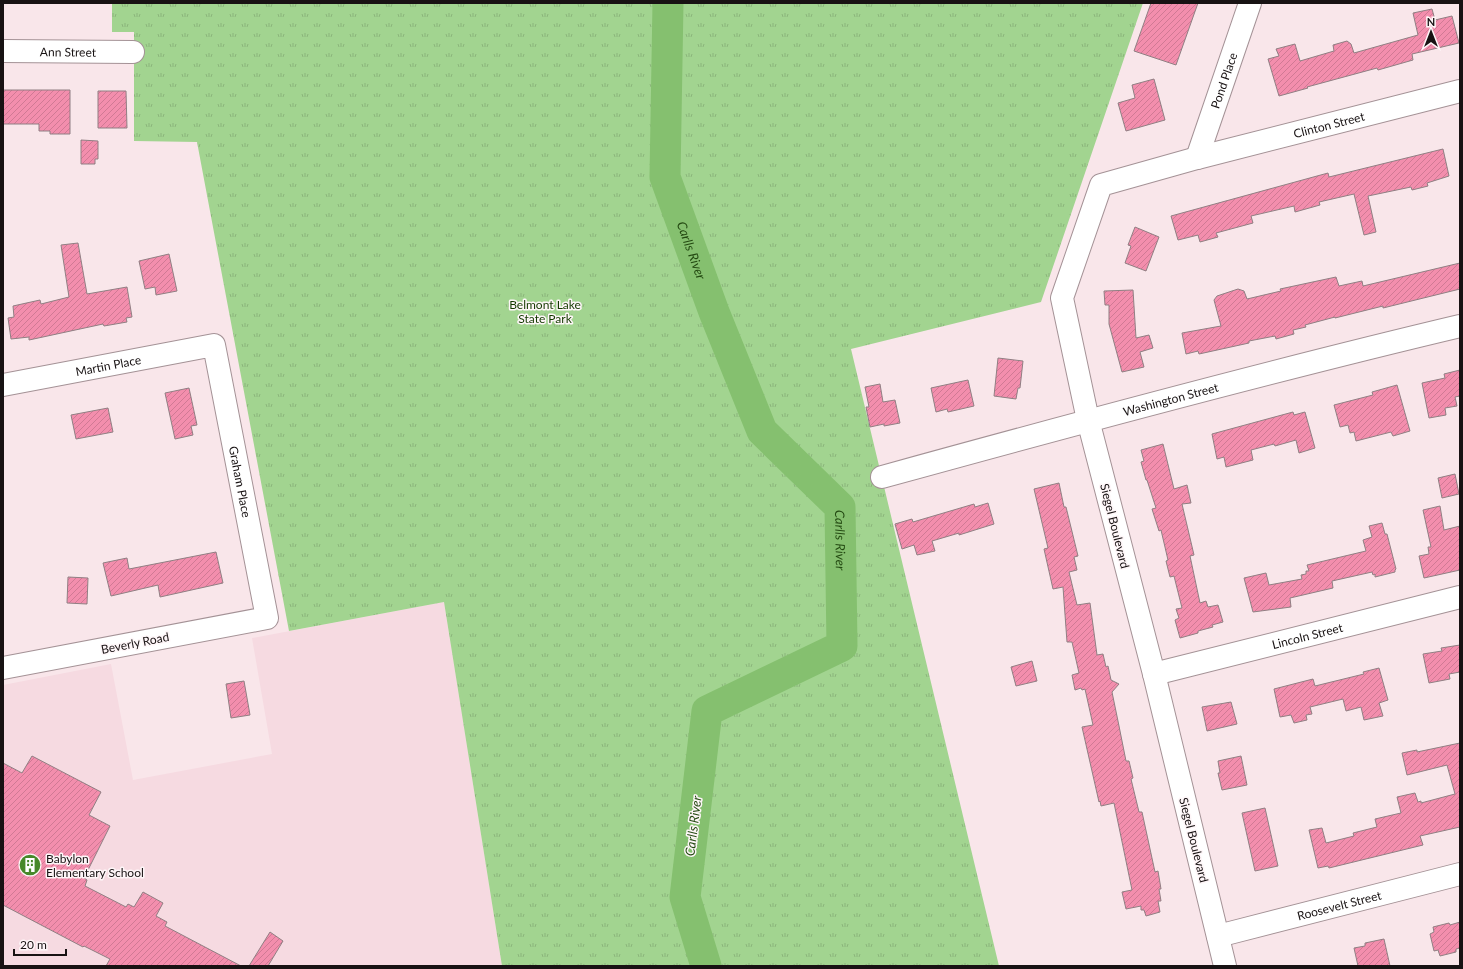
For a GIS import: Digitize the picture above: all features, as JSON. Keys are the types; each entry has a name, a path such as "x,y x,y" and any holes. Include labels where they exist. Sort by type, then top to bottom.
{"street":[{"name":"Pond Place","path":"1197,158 1250,3"},
{"name":"Ann Street","path":"3,51 133,52"},
{"name":"Clinton Street","path":"1197,158 1460,91"},
{"name":"Siegel Boulevard","path":"1197,158 1101,185 1062,298 1088,420 1154,674 1225,966"},
{"name":"Washington Street","path":"882,477 1088,420 1340,354 1460,326"},
{"name":"Martin Place","path":"3,385 214,345"},
{"name":"Graham Place","path":"214,345 266,618"},
{"name":"Lincoln Street","path":"1154,674 1460,598"},
{"name":"Beverly Road","path":"3,668 266,618"},
{"name":"Roosevelt Street","path":"1218,936 1460,874"}],"shaded area":[{"path":"444,602 502,966 3,966 3,685 111,664 133,780 272,754 252,638"}],"green space":[{"name":"Belmont Lake State Park","path":"112,3 1143,3 1041,302 851,349 999,966 502,966 444,602 289,631 197,142 134,141 134,32 112,32"}],"building":[{"path":"1151,3 1198,3 1176,65 1134,51"},
{"path":"1432,9 1435,20 1452,16 1459,43 1412,54 1413,60 1378,70 1377,68 1279,96 1268,59 1279,56 1276,49 1295,44 1300,61 1334,51 1333,45 1347,41 1351,44 1354,53 1418,35 1413,13"},
{"path":"1154,79 1165,120 1126,131 1118,103 1135,98 1132,85"},
{"path":"3,90 70,90 70,134 50,134 50,131 39,131 39,124 3,124"},
{"path":"98,91 126,91 127,128 98,128"},
{"path":"81,140 98,141 98,159 95,159 95,164 81,164"},
{"path":"1443,149 1449,176 1427,183 1428,186 1412,190 1411,187 1368,196 1376,232 1364,235 1354,194 1319,202 1320,205 1295,212 1294,206 1251,216 1253,223 1216,233 1218,237 1200,242 1198,235 1178,240 1171,216 1328,173 1329,177"},
{"path":"1135,227 1159,237 1146,271 1125,263 1131,246 1128,245"},
{"path":"78,243 87,294 127,287 132,317 126,318 127,322 104,326 103,324 29,340 29,337 11,339 8,318 14,317 13,306 40,300 41,304 69,297 61,245"},
{"path":"169,254 177,291 156,295 155,287 145,289 139,261"},
{"path":"1460,263 1460,289 1305,325 1306,327 1293,330 1294,334 1276,339 1275,336 1199,354 1198,351 1186,354 1182,333 1221,326 1214,300 1217,296 1238,289 1244,291 1247,299 1281,291 1280,289 1336,277 1339,286 1362,281 1363,286"},
{"path":"1133,290 1136,338 1149,335 1153,348 1140,352 1144,367 1122,372 1109,324 1109,305 1105,305 1104,291"},
{"path":"998,358 1023,361 1020,388 1018,388 1016,399 994,396"},
{"path":"1460,370 1460,396 1455,397 1457,406 1445,408 1446,415 1429,418 1422,383 1445,378 1444,374"},
{"path":"968,380 974,406 948,412 947,409 936,412 931,388"},
{"path":"880,384 883,402 895,400 900,423 870,427 866,407 869,407 865,387"},
{"path":"1397,385 1410,431 1393,436 1391,432 1356,441 1354,432 1350,433 1348,425 1340,427 1334,405 1373,395 1372,392"},
{"path":"189,388 197,425 191,426 193,435 175,439 165,393"},
{"path":"108,408 113,432 76,439 71,415"},
{"path":"1293,412 1294,415 1305,412 1315,448 1299,453 1296,440 1275,446 1274,444 1251,450 1253,460 1226,467 1224,457 1217,459 1212,434"},
{"path":"1163,444 1174,489 1187,485 1191,503 1182,504 1194,555 1190,556 1200,603 1206,601 1208,607 1218,605 1223,622 1212,625 1213,627 1198,631 1198,633 1180,638 1175,620 1179,618 1176,609 1182,608 1174,576 1170,577 1166,561 1168,560 1161,530 1159,531 1152,509 1156,508 1141,462 1144,461 1141,450"},
{"path":"1455,474 1459,494 1442,498 1438,478"},
{"path":"1059,483 1064,507 1066,507 1078,556 1074,557 1077,570 1069,572 1077,605 1090,603 1097,655 1103,654 1106,667 1108,666 1111,680 1119,684 1112,692 1126,761 1129,761 1133,778 1131,779 1139,812 1142,812 1155,872 1158,871 1161,889 1159,889 1161,901 1158,901 1160,912 1146,916 1144,910 1141,910 1141,906 1126,909 1122,892 1132,890 1114,803 1101,806 1100,801 1099,802 1082,727 1093,725 1085,689 1082,690 1081,688 1075,690 1072,675 1079,673 1072,642 1067,642 1063,587 1053,589 1044,549 1048,548 1034,489"},
{"path":"988,503 994,524 959,535 959,533 932,541 935,551 917,555 914,545 902,549 895,524 912,519 913,522 974,504 975,507"},
{"path":"1440,506 1444,530 1460,526 1460,570 1424,578 1419,556 1429,554 1428,547 1431,547 1423,510"},
{"path":"1382,523 1385,534 1387,534 1396,569 1395,572 1375,577 1375,574 1373,575 1372,572 1332,581 1333,588 1290,598 1291,607 1253,612 1244,578 1266,573 1269,585 1302,579 1301,575 1306,574 1306,571 1309,571 1307,565 1366,551 1363,540 1372,537 1369,526"},
{"path":"216,552 223,583 160,597 158,585 111,596 103,563 127,558 129,569"},
{"path":"68,577 88,578 87,604 67,603"},
{"path":"1460,645 1460,672 1449,674 1450,679 1429,683 1423,654 1442,651 1441,648"},
{"path":"1032,661 1037,681 1016,686 1011,667"},
{"path":"1379,668 1388,700 1379,703 1383,716 1364,720 1361,707 1346,711 1343,699 1310,707 1312,714 1306,715 1307,720 1294,723 1291,715 1280,717 1274,689 1313,679 1315,686 1364,674 1363,672"},
{"path":"244,681 250,715 231,718 226,684"},
{"path":"1231,702 1237,724 1207,731 1202,707"},
{"path":"1460,743 1460,827 1420,836 1423,845 1329,868 1328,866 1318,868 1309,830 1322,828 1326,843 1354,836 1353,833 1377,827 1375,819 1401,813 1397,797 1415,793 1418,802 1421,801 1421,803 1455,794 1447,765 1407,775 1402,753 1417,750 1417,752"},
{"name":"Babylon Elementary School","path":"32,756 101,792 89,815 110,826 84,878 87,880 85,886 126,907 128,904 134,907 143,892 163,903 156,916 167,922 165,926 241,966 106,966 110,959 84,946 83,947 3,905 3,763 22,773"},
{"path":"1241,756 1247,785 1222,790 1218,773 1220,773 1218,761"},
{"path":"1265,808 1278,866 1255,871 1242,813"},
{"path":"1460,922 1460,948 1456,949 1456,952 1440,956 1438,950 1434,951 1430,934 1434,932 1433,927"},
{"path":"270,932 283,941 268,966 249,966"},
{"path":"1384,939 1390,966 1358,966 1354,948 1365,946 1365,943"}],"waterway":[{"name":"Carlls River","path":"668,3 665,177 714,312 762,431 840,507 842,646 707,711 685,897 706,966"}],"place":[{"name":"Babylon Elementary School","path":"30,865"}]}
